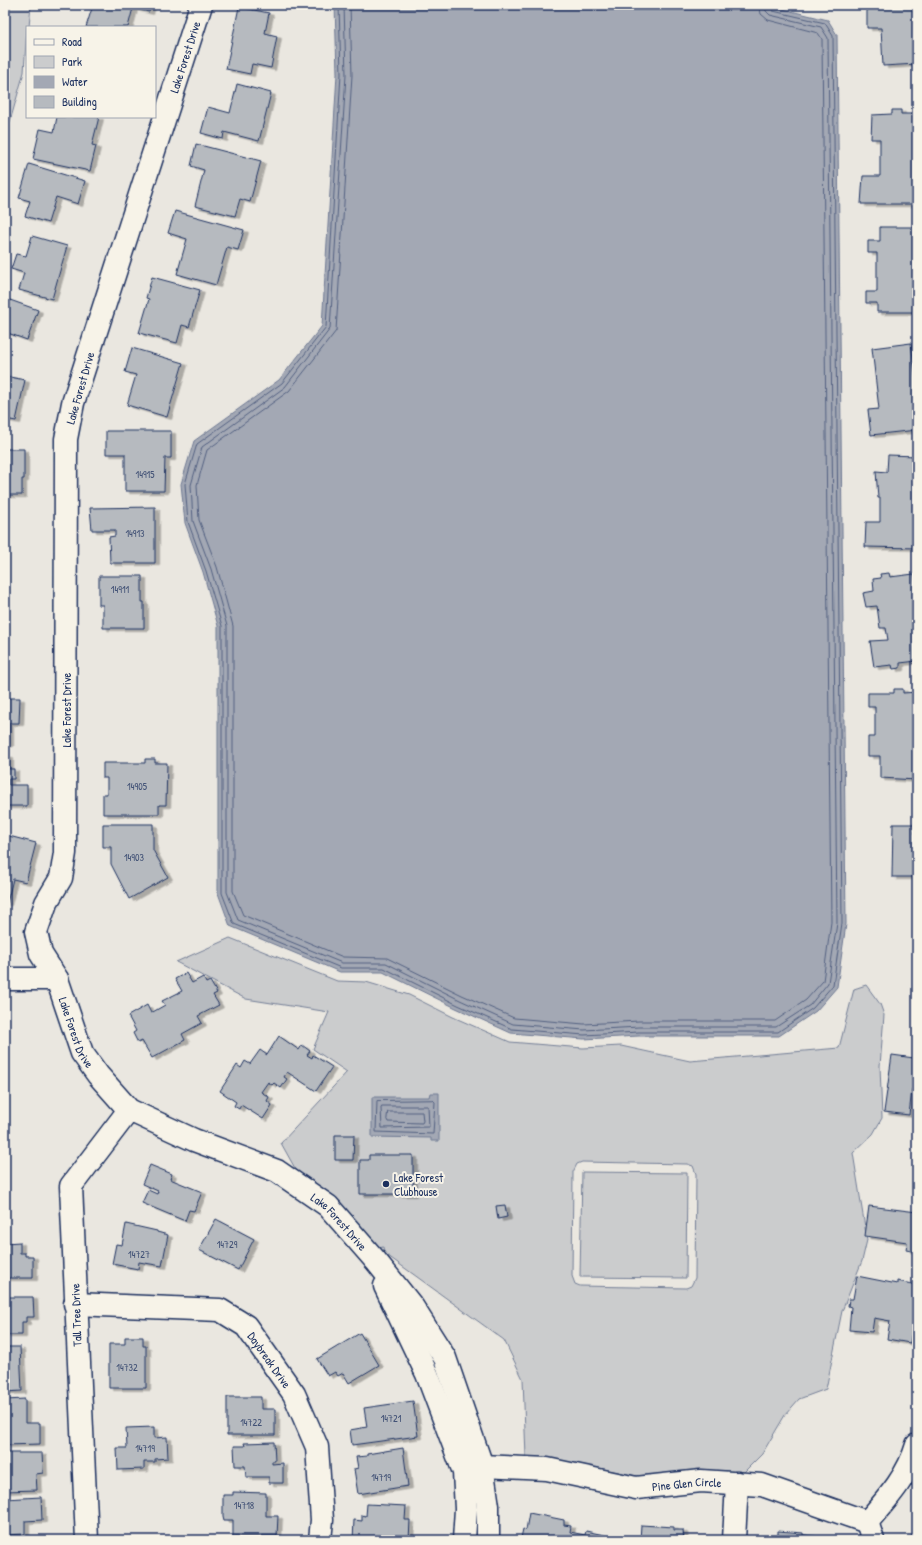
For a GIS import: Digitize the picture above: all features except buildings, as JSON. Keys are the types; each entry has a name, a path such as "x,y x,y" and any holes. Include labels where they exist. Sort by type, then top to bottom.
{"street":[{"name":"Lake Forest Drive","path":"201,5 73,403 66,439 65,853 61,878 46,903 36,932 41,954 57,979 82,1053 98,1076 129,1110 194,1140 277,1171 328,1206 376,1261 412,1306 445,1358 482,1466 488,1506 488,1540"},
{"path":"5,980 57,979"},
{"name":"Tall Tree Drive","path":"87,1540 75,1304 71,1186 129,1110"},
{"name":"Lake Forest Drive","path":"376,1261 379,1275 428,1374 464,1472 464,1540"},
{"name":"Daybreak Drive","path":"75,1304 220,1310 246,1326 294,1394 318,1447 322,1520 320,1540"},
{"path":"870,1531 914,1456 917,1445"},
{"name":"Pine Glen Circle","path":"482,1466 547,1469 636,1488 701,1481 762,1485 870,1531"},
{"path":"734,1540 738,1483"}],"green space":[{"path":"5,5 31,5 29,26 26,26 24,72 5,139"},
{"path":"230,938 337,981 366,982 409,995 453,1017 510,1042 583,1048 621,1046 690,1061 839,1048 854,989 866,985 880,1004 884,1015 880,1066 882,1118 873,1134 853,1153 867,1240 862,1261 842,1311 826,1389 799,1399 785,1415 762,1454 744,1472 701,1470 637,1476 549,1458 526,1457 523,1379 504,1340 384,1253 383,1247 379,1248 376,1245 335,1198 296,1170 281,1143 347,1072 313,1049 329,1012 246,999 176,962","holes":["582,1162 687,1164 693,1166 696,1174 695,1278 691,1286 686,1288 580,1286 575,1284 572,1276 573,1172 577,1164"]},
{"path":"582,1172 687,1173 686,1278 580,1277"}],"water":[{"path":"335,5 766,5 828,20 837,35 846,924 837,987 816,1011 779,1036 639,1036 584,1039 511,1033 383,972 340,972 230,926 218,893 218,626 203,572 185,523 181,484 194,441 279,380 322,326 337,74"},
{"path":"430,1093 439,1093 439,1141 431,1141 431,1138 372,1137 372,1097 429,1097"}],"place":[{"name":"Lake Forest Clubhouse","path":"386,1184"}]}
